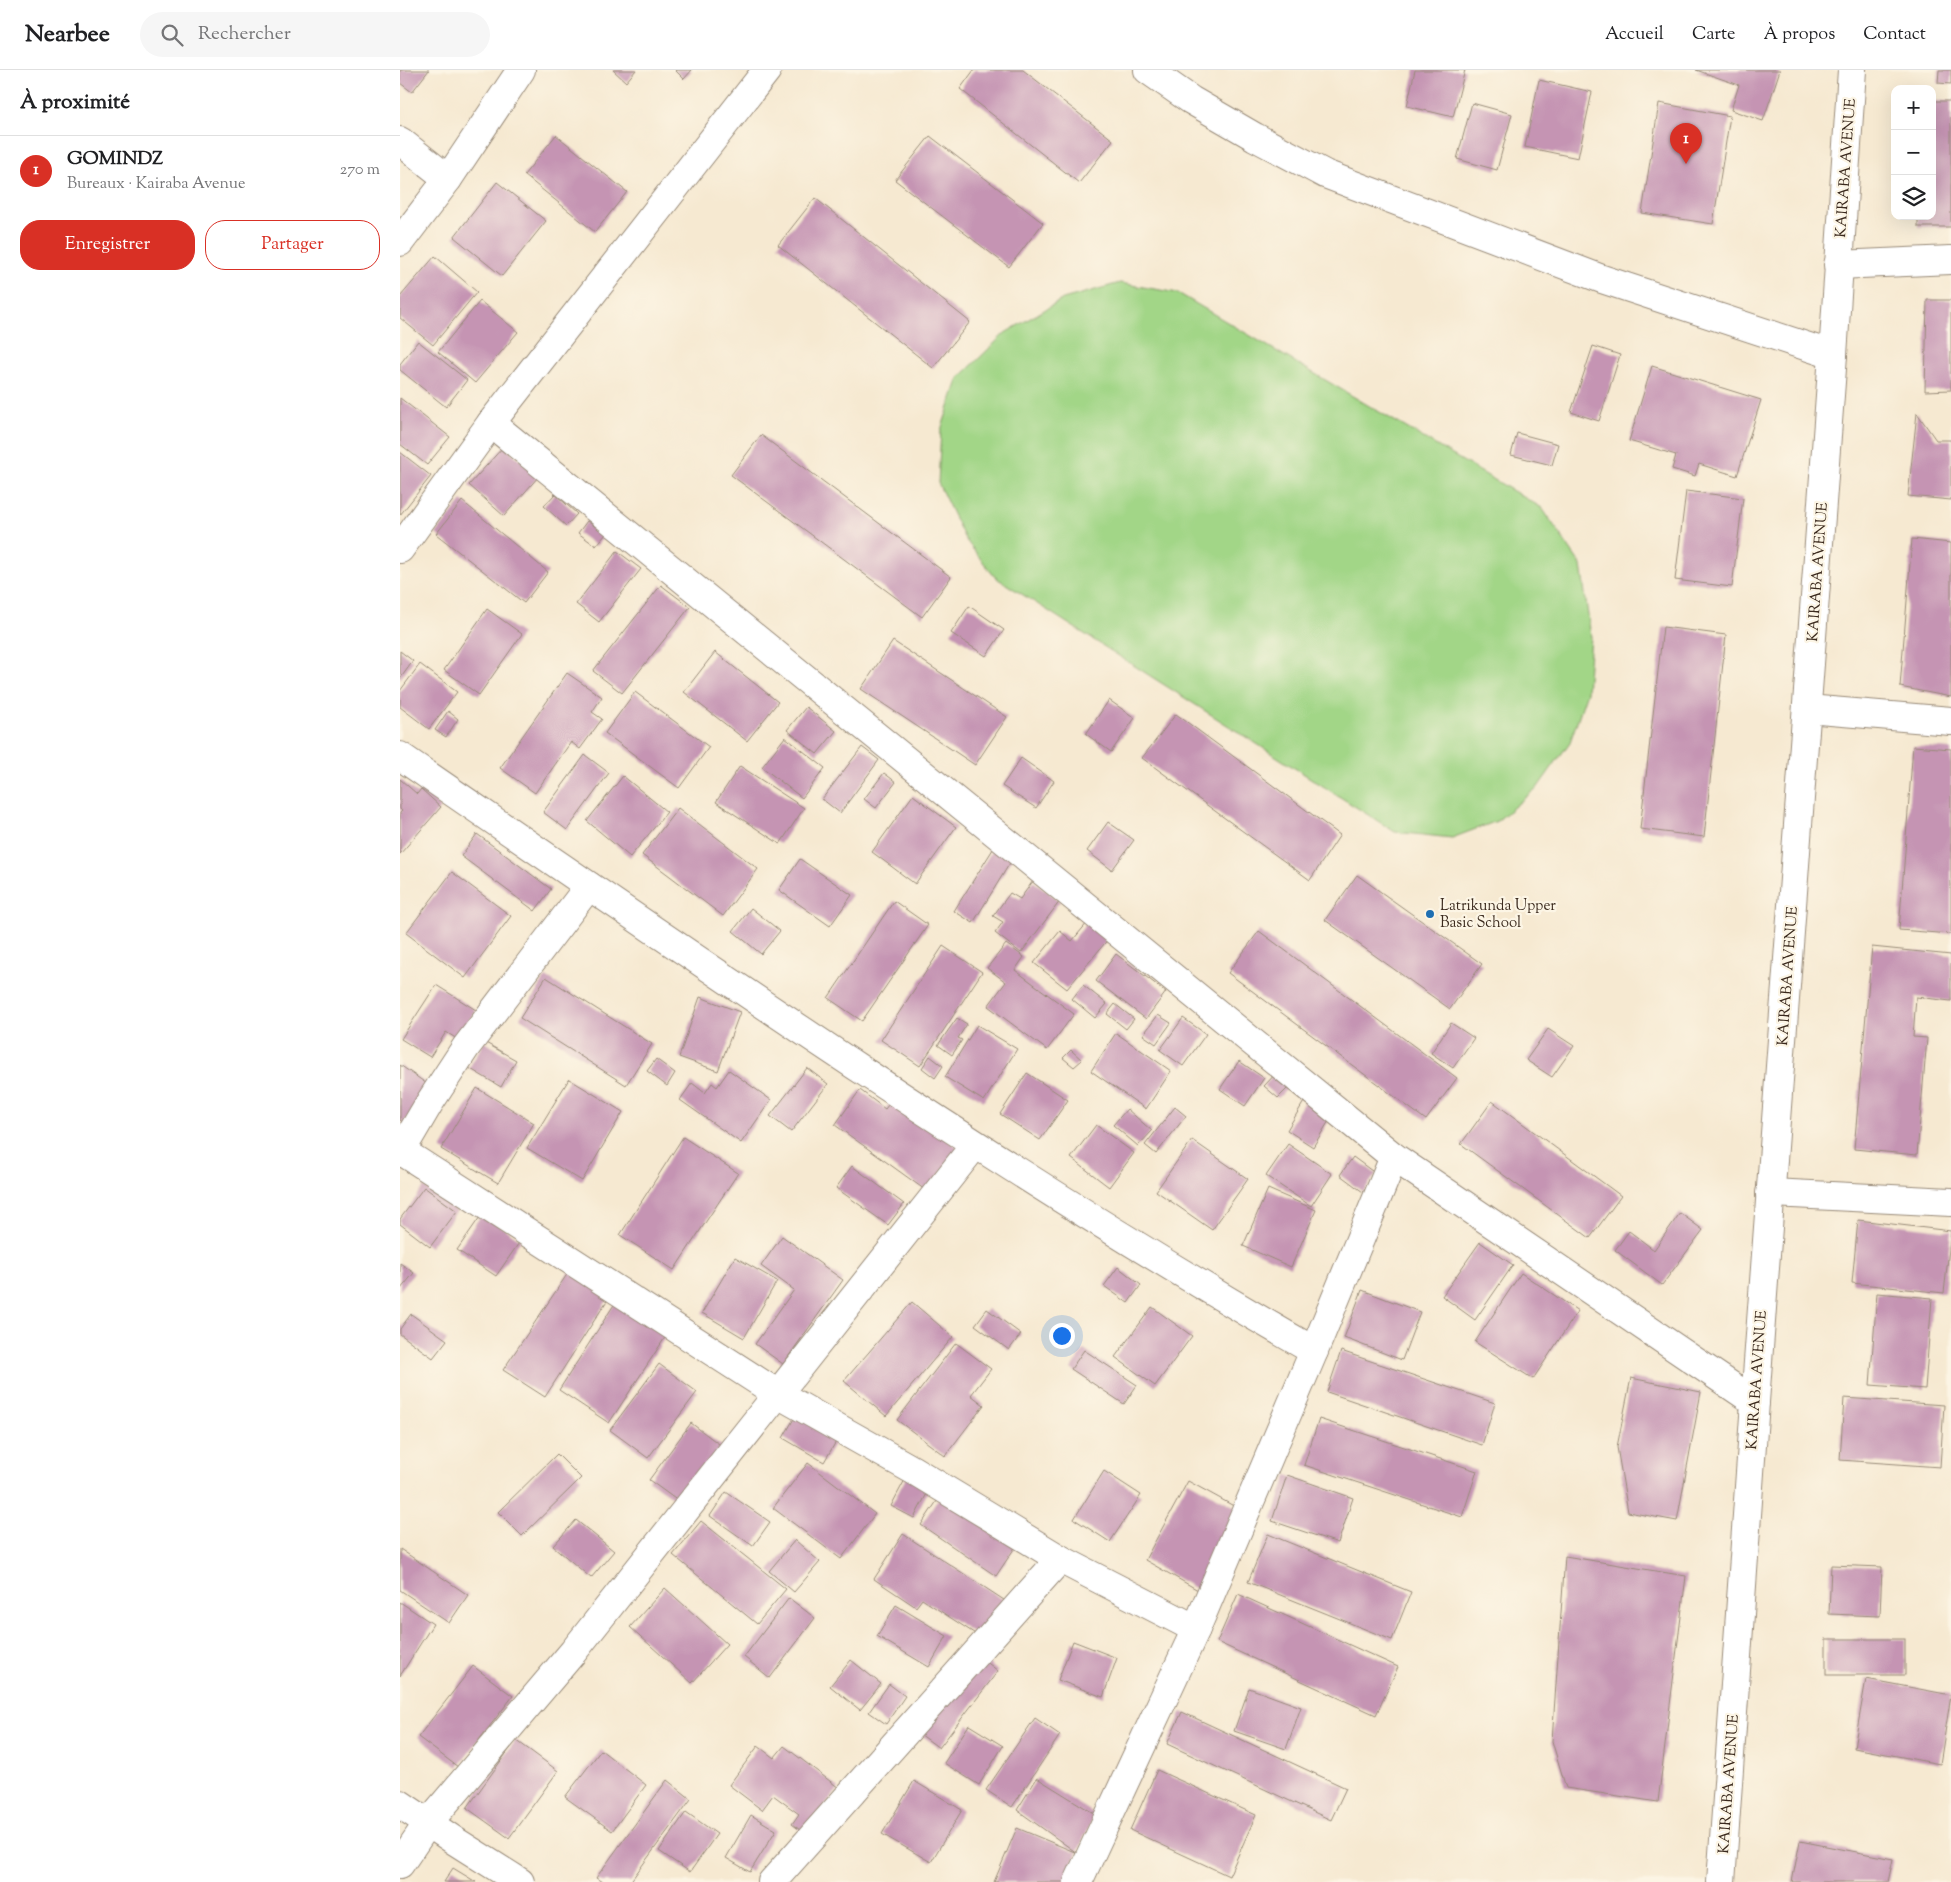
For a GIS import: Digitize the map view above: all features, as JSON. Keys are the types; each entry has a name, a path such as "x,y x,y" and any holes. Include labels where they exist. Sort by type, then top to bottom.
{"street":[{"path":"400,242 448,179 520,70"},
{"path":"400,549 491,423 767,70"},
{"path":"1148,70 1191,100 1325,174 1602,279 1833,355"},
{"name":"KAIRABA AVENUE","path":"1721,1882 1770,1193 1833,355 1852,70"},
{"path":"400,140 448,179"},
{"path":"1838,265 1951,260"},
{"path":"491,423 1394,1157 1755,1402"},
{"path":"1807,708 1951,721"},
{"path":"400,756 589,886 975,1145 1229,1302 1314,1351"},
{"path":"589,886 466,1047 400,1151 778,1394 913,1470 1060,1558 1196,1629"},
{"path":"400,1864 428,1823 573,1652 975,1145"},
{"path":"1078,1882 1196,1629 1394,1157"},
{"path":"1770,1193 1951,1202"},
{"path":"772,1882 1060,1558"},
{"path":"400,1804 520,1882"}],"green space":[{"path":"1120,283 1178,293 1542,508 1581,565 1591,637 1587,692 1570,742 1538,787 1497,821 1452,838 1395,832 995,577 965,539 938,483 941,430 959,378 1005,333 1063,299"}],"building":[{"path":"400,70 429,70 412,92 400,83"},
{"path":"613,70 636,70 626,82"},
{"path":"675,70 692,70 684,79"},
{"path":"974,70 1023,70 1113,140 1079,183 960,89"},
{"path":"1415,70 1465,70 1453,117 1407,106"},
{"path":"1696,70 1780,70 1763,121 1731,110 1739,85"},
{"path":"1939,70 1951,70 1951,84 1938,83"},
{"path":"1539,80 1592,92 1578,158 1525,147"},
{"path":"1936,101 1951,101 1951,227 1918,227 1918,220 1936,220"},
{"path":"1472,103 1512,114 1497,170 1457,159"},
{"path":"1659,103 1730,116 1713,224 1642,213"},
{"path":"556,135 627,192 595,232 524,175"},
{"path":"930,136 1043,223 1009,267 895,180"},
{"path":"497,182 546,221 502,276 454,237"},
{"path":"815,198 970,322 933,368 778,245"},
{"path":"435,256 477,292 433,345 400,318 400,297"},
{"path":"1927,300 1951,300 1951,390 1925,391"},
{"path":"480,301 518,332 475,383 438,352"},
{"path":"418,341 467,380 446,407 400,370 400,364"},
{"path":"1593,346 1620,355 1599,421 1571,412"},
{"path":"1652,366 1761,400 1737,476 1699,464 1695,476 1672,469 1676,455 1629,441"},
{"path":"400,398 450,437 427,465 400,444"},
{"path":"1917,413 1936,440 1951,440 1951,500 1908,496"},
{"path":"1517,433 1558,444 1552,465 1511,455"},
{"path":"761,435 951,577 922,617 731,475"},
{"path":"504,446 539,476 504,516 469,485"},
{"path":"400,452 431,476 400,515"},
{"path":"1686,491 1743,498 1732,587 1675,580"},
{"path":"555,494 577,514 566,526 544,506"},
{"path":"462,501 548,572 524,603 436,534"},
{"path":"587,521 606,534 596,546 578,533"},
{"path":"1912,539 1951,543 1951,697 1900,687"},
{"path":"617,551 641,569 599,622 576,604"},
{"path":"661,585 690,607 622,693 593,671"},
{"path":"969,606 1004,630 986,656 951,633"},
{"path":"487,609 522,634 479,695 444,670"},
{"path":"1663,627 1726,635 1704,837 1640,829"},
{"path":"893,641 1007,717 975,765 861,689"},
{"path":"400,651 413,661 400,679"},
{"path":"715,652 778,702 747,741 684,692"},
{"path":"420,664 457,692 429,729 400,707 400,691"},
{"path":"567,673 602,697 592,712 602,719 580,749 571,742 535,793 500,768"},
{"path":"635,692 709,747 679,788 605,733"},
{"path":"1109,700 1135,718 1111,752 1086,734"},
{"path":"806,707 836,731 817,754 787,730"},
{"path":"448,711 458,719 446,737 435,730"},
{"path":"1176,714 1340,835 1310,880 1142,758"},
{"path":"785,737 825,768 802,798 762,767"},
{"path":"1913,746 1951,749 1951,934 1899,930"},
{"path":"862,747 879,760 840,813 822,799"},
{"path":"585,755 609,773 567,830 543,812"},
{"path":"1021,758 1054,781 1036,808 1002,786"},
{"path":"740,766 804,808 780,844 716,802"},
{"path":"884,773 896,782 876,808 864,799"},
{"path":"623,776 667,812 630,857 587,821"},
{"path":"400,779 417,794 421,789 441,807 400,854 400,813 402,811 400,809"},
{"path":"913,795 956,827 915,884 872,852"},
{"path":"678,808 758,869 723,916 642,855"},
{"path":"1108,822 1134,840 1112,870 1087,851"},
{"path":"477,834 551,889 535,911 461,856"},
{"path":"995,846 1013,858 973,923 954,911"},
{"path":"800,859 852,895 830,926 779,890"},
{"path":"452,872 511,916 465,978 406,933"},
{"path":"1357,875 1482,964 1450,1009 1325,920"},
{"path":"1033,881 1060,901 1021,953 995,933 1003,922 993,916 1010,893 1020,899"},
{"path":"894,901 928,925 862,1021 828,998"},
{"path":"751,908 780,931 761,954 733,931"},
{"path":"1088,922 1109,938 1067,989 1034,963 1060,931 1072,941"},
{"path":"1259,931 1457,1078 1426,1120 1228,973"},
{"path":"1006,944 1024,957 1015,970 1074,1014 1047,1050 988,1006 1006,982 987,968"},
{"path":"943,946 982,972 920,1066 881,1040"},
{"path":"1872,947 1951,955 1951,1001 1916,997 1913,1037 1927,1038 1917,1155 1854,1149"},
{"path":"1116,954 1166,992 1146,1019 1096,981"},
{"path":"546,977 652,1044 626,1085 520,1018"},
{"path":"436,985 476,1010 457,1039 446,1032 430,1057 401,1039"},
{"path":"1083,985 1107,1004 1095,1018 1072,999"},
{"path":"700,997 740,1012 718,1071 679,1057"},
{"path":"1115,1004 1134,1019 1126,1029 1107,1014"},
{"path":"1158,1015 1171,1023 1156,1044 1143,1035"},
{"path":"957,1018 967,1024 958,1038 962,1040 952,1055 938,1045"},
{"path":"1183,1018 1206,1034 1183,1066 1160,1050"},
{"path":"1451,1023 1474,1038 1453,1068 1431,1053"},
{"path":"977,1025 1017,1049 984,1101 945,1077"},
{"path":"1548,1029 1574,1046 1552,1077 1526,1060"},
{"path":"1116,1033 1171,1071 1146,1109 1091,1071"},
{"path":"484,1042 516,1060 501,1087 469,1068"},
{"path":"1071,1050 1082,1060 1074,1067 1063,1058"},
{"path":"930,1056 943,1066 935,1078 922,1068"},
{"path":"656,1059 675,1073 667,1086 647,1071"},
{"path":"1239,1061 1264,1078 1245,1106 1220,1089"},
{"path":"400,1065 430,1086 404,1123 400,1120"},
{"path":"807,1068 828,1084 791,1132 770,1116"},
{"path":"1281,1068 1295,1081 1278,1098 1264,1086"},
{"path":"729,1070 771,1100 741,1143 680,1100 692,1083 705,1093 712,1083 717,1087"},
{"path":"1027,1073 1068,1100 1040,1140 1000,1114"},
{"path":"569,1079 623,1112 582,1181 527,1148"},
{"path":"477,1088 534,1123 498,1183 441,1149"},
{"path":"860,1090 885,1109 892,1100 959,1148 928,1192 835,1125"},
{"path":"1308,1095 1335,1111 1313,1147 1287,1130"},
{"path":"1492,1101 1621,1196 1590,1238 1461,1144"},
{"path":"1175,1107 1186,1116 1156,1154 1145,1145"},
{"path":"1127,1109 1152,1131 1138,1146 1113,1125"},
{"path":"1096,1125 1134,1153 1109,1187 1071,1158"},
{"path":"683,1137 738,1173 674,1270 620,1235"},
{"path":"1192,1140 1248,1179 1212,1230 1156,1191"},
{"path":"1288,1144 1332,1174 1311,1206 1266,1176"},
{"path":"1353,1157 1376,1174 1363,1192 1340,1175"},
{"path":"852,1166 904,1204 888,1225 836,1188"},
{"path":"424,1187 457,1211 430,1247 400,1224 400,1219"},
{"path":"1268,1189 1316,1210 1291,1267 1243,1246"},
{"path":"1680,1213 1703,1230 1662,1285 1615,1250 1629,1231 1654,1250"},
{"path":"482,1214 521,1240 496,1276 457,1250"},
{"path":"1858,1220 1951,1231 1944,1293 1852,1283"},
{"path":"782,1236 843,1280 783,1364 755,1344 794,1290 761,1266"},
{"path":"1480,1242 1513,1265 1475,1320 1442,1296"},
{"path":"735,1257 777,1281 744,1338 702,1313"},
{"path":"400,1263 414,1273 400,1290"},
{"path":"1118,1267 1141,1285 1128,1303 1104,1286"},
{"path":"570,1270 610,1296 545,1397 503,1370"},
{"path":"1521,1273 1578,1311 1533,1379 1475,1342"},
{"path":"1362,1290 1420,1312 1402,1360 1344,1338"},
{"path":"1877,1293 1932,1298 1925,1389 1870,1385"},
{"path":"619,1297 670,1330 609,1423 559,1390"},
{"path":"912,1302 953,1337 886,1416 844,1381"},
{"path":"1152,1307 1192,1336 1155,1386 1115,1357"},
{"path":"987,1309 1021,1334 1009,1350 975,1325"},
{"path":"411,1314 447,1340 433,1358 400,1334 400,1329"},
{"path":"956,1343 991,1369 971,1395 984,1405 945,1456 897,1420"},
{"path":"1084,1350 1137,1385 1124,1404 1071,1369"},
{"path":"1341,1351 1495,1403 1482,1445 1327,1392"},
{"path":"659,1364 697,1392 648,1458 610,1430"},
{"path":"1631,1378 1701,1392 1677,1521 1628,1512 1617,1447"},
{"path":"1844,1398 1944,1405 1940,1467 1840,1460"},
{"path":"796,1415 837,1440 824,1462 783,1438"},
{"path":"1319,1419 1477,1471 1462,1517 1304,1465"},
{"path":"691,1423 723,1447 682,1504 649,1480"},
{"path":"557,1454 581,1478 522,1536 498,1512"},
{"path":"808,1463 875,1514 841,1559 773,1508"},
{"path":"1104,1471 1141,1495 1110,1542 1074,1519"},
{"path":"908,1474 931,1486 914,1518 891,1506"},
{"path":"1287,1475 1353,1498 1338,1543 1272,1521"},
{"path":"1188,1481 1241,1510 1198,1590 1145,1560"},
{"path":"726,1492 770,1522 753,1546 710,1516"},
{"path":"941,1495 1016,1546 996,1576 921,1525"},
{"path":"576,1520 614,1551 591,1578 553,1546"},
{"path":"701,1521 786,1589 757,1624 673,1555"},
{"path":"903,1534 1007,1602 983,1639 922,1599 916,1607 874,1579"},
{"path":"1268,1534 1411,1592 1392,1640 1248,1582"},
{"path":"795,1540 820,1562 794,1592 769,1571"},
{"path":"400,1549 468,1595 449,1623 400,1590"},
{"path":"1565,1556 1686,1576 1658,1802 1566,1788 1552,1741"},
{"path":"1831,1565 1882,1567 1880,1616 1829,1614"},
{"path":"665,1588 727,1644 692,1683 630,1627"},
{"path":"1238,1594 1398,1667 1376,1715 1217,1642"},
{"path":"789,1598 815,1618 770,1678 744,1657"},
{"path":"400,1602 433,1624 400,1676"},
{"path":"896,1605 947,1636 929,1667 877,1636"},
{"path":"1826,1639 1905,1639 1905,1675 1826,1675"},
{"path":"1073,1641 1117,1658 1103,1697 1058,1680"},
{"path":"979,1656 998,1671 939,1748 920,1734"},
{"path":"851,1660 881,1684 860,1710 830,1686"},
{"path":"473,1666 513,1696 458,1767 418,1737"},
{"path":"1866,1679 1951,1695 1940,1764 1854,1748"},
{"path":"889,1684 905,1696 886,1724 869,1712"},
{"path":"1249,1688 1301,1707 1286,1749 1234,1731"},
{"path":"1182,1712 1346,1788 1331,1820 1167,1744"},
{"path":"1035,1718 1060,1735 1012,1807 986,1790"},
{"path":"969,1725 1003,1746 979,1785 944,1763"},
{"path":"516,1740 558,1771 509,1838 467,1808"},
{"path":"758,1746 774,1758 784,1746 839,1788 804,1833 792,1824 799,1814 773,1795 762,1810 729,1785"},
{"path":"601,1750 646,1785 612,1831 565,1797"},
{"path":"1157,1770 1256,1815 1229,1876 1130,1830"},
{"path":"1037,1778 1095,1814 1077,1853 1017,1810"},
{"path":"667,1780 691,1799 630,1882 602,1882 596,1878"},
{"path":"914,1781 962,1810 931,1862 882,1834"},
{"path":"686,1812 717,1834 690,1872 659,1851"},
{"path":"751,1815 776,1830 750,1872 726,1858"},
{"path":"1017,1828 1077,1853 1066,1882 994,1882"},
{"path":"1800,1841 1893,1859 1888,1882 1792,1882"},
{"path":"453,1868 476,1882 444,1882"}],"place":[{"name":"GOMINDZ","path":"1686,164"},
{"name":"Latrikunda Upper Basic School","path":"1430,914"}]}
